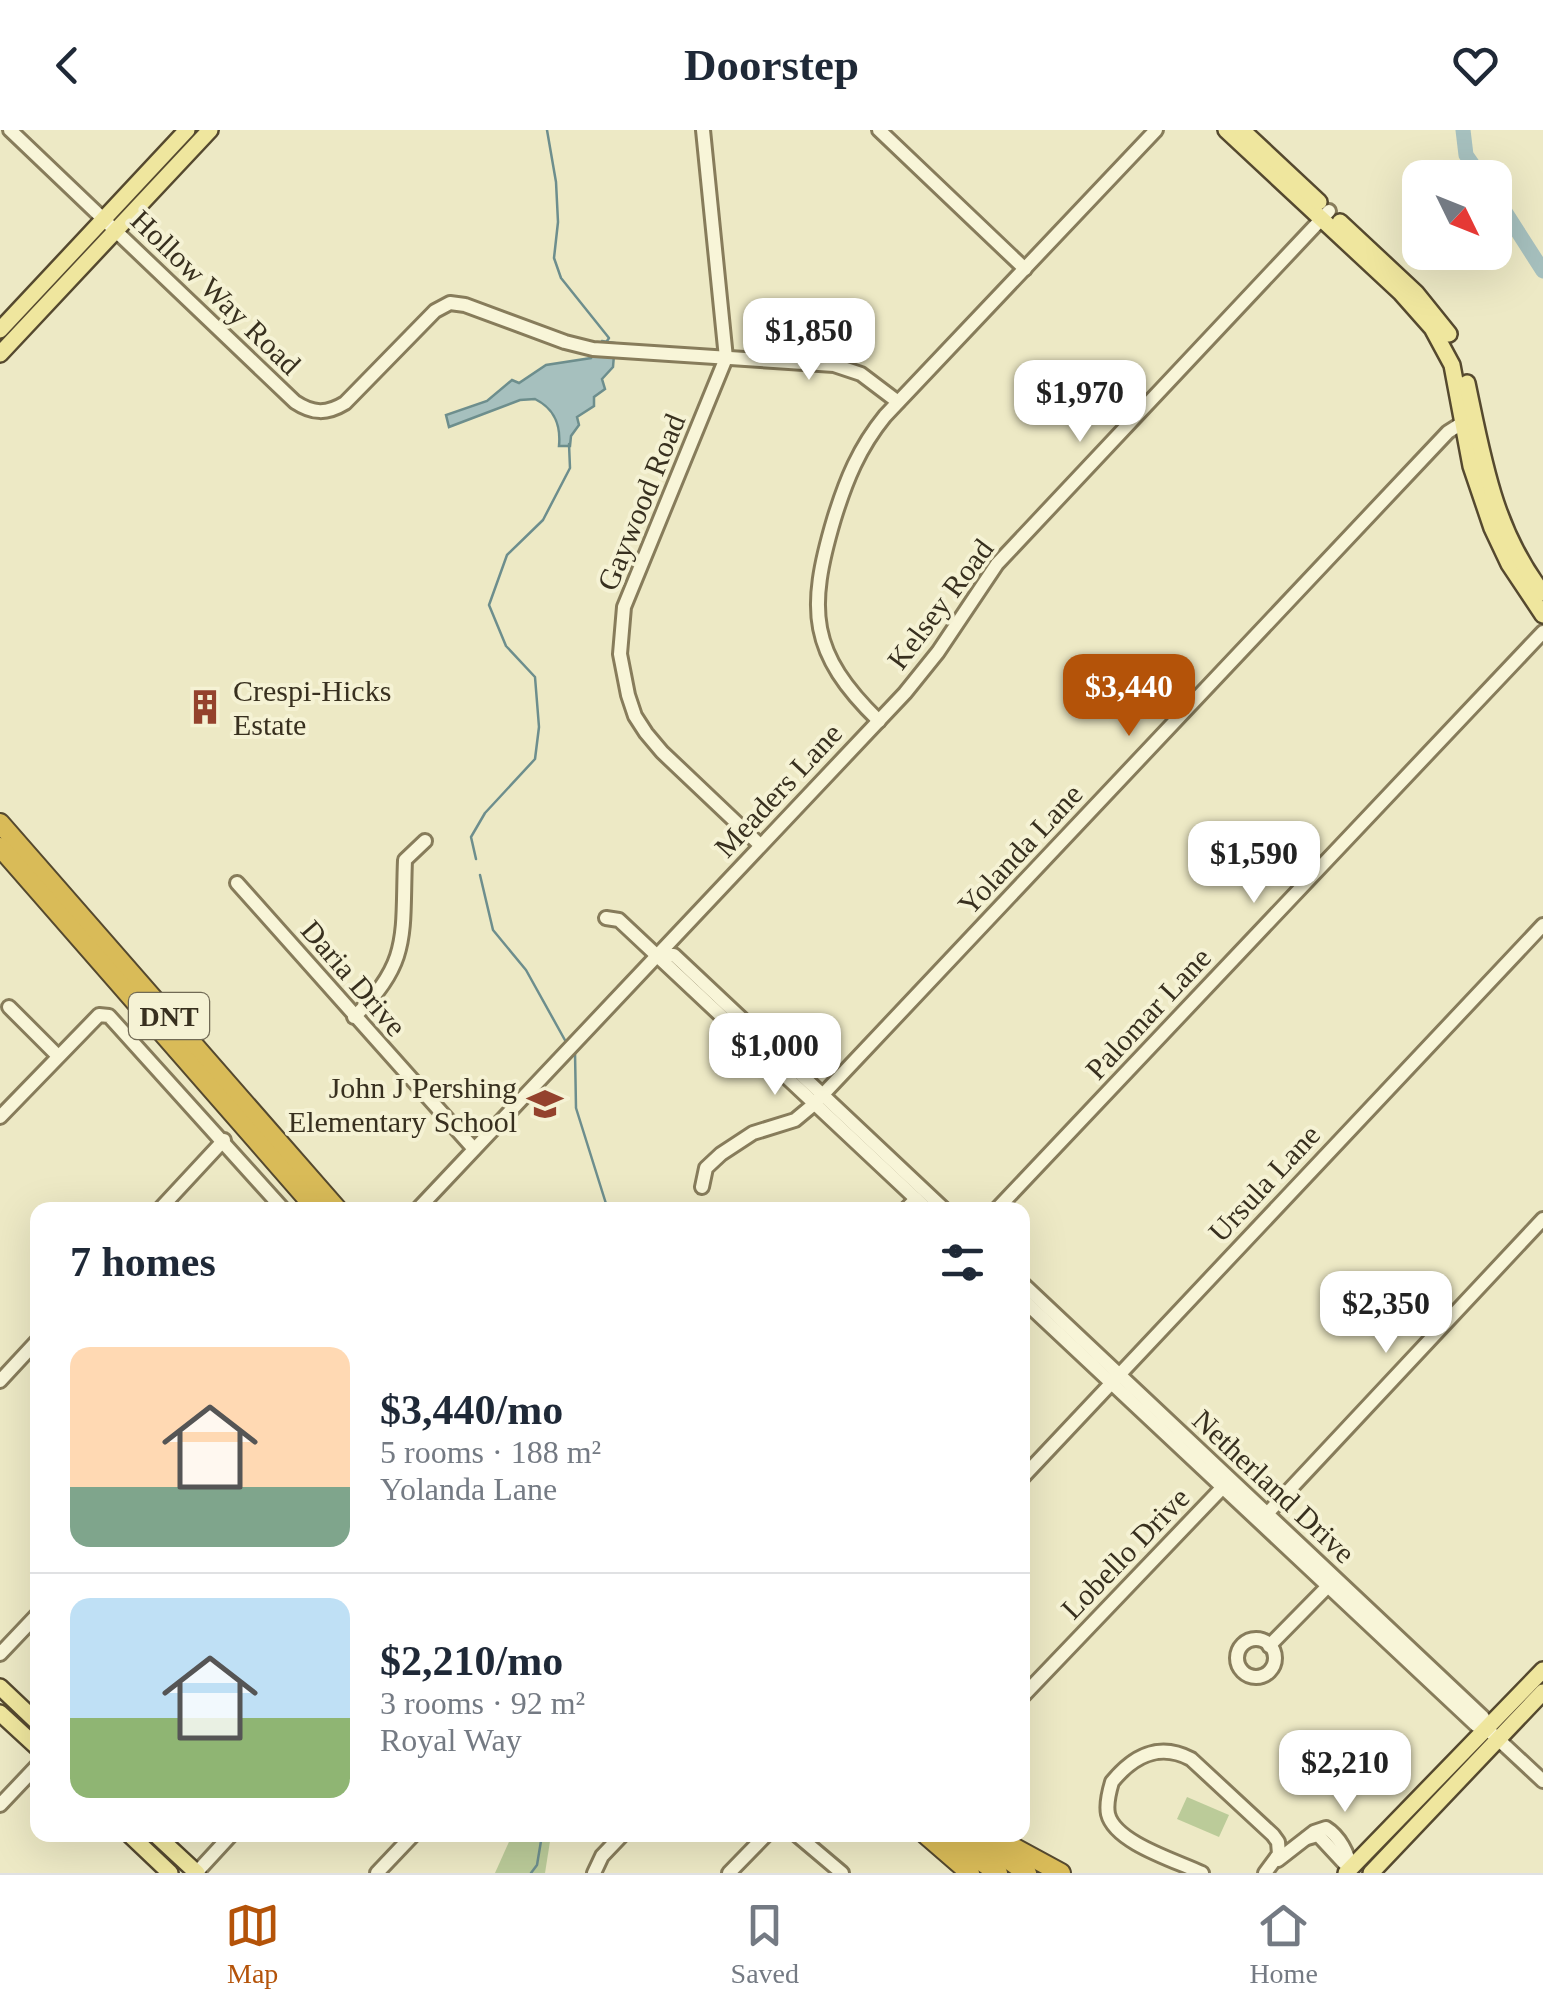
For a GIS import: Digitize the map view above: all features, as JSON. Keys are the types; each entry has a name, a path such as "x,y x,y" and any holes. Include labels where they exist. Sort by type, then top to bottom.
{"highway":[{"name":"DNT","path":"0,823 331,1202"},
{"name":"DNT","path":"0,847 310,1202"},
{"path":"934,1842 970,1873"},
{"path":"953,1842 998,1873"},
{"path":"984,1842 1027,1873"},
{"path":"1005,1842 1061,1873"}],"main road":[{"path":"0,354 186,130"},
{"path":"0,330 210,130"},
{"path":"1226,130 1325,215"},
{"path":"1242,130 1423,308 1452,365 1469,420 1477,490 1543,593"},
{"path":"1497,526 1509,564 1543,615"},
{"path":"1350,1871 1543,1670"},
{"path":"0,1687 30,1715"},
{"path":"1372,1873 1543,1692"},
{"path":"0,1713 30,1741"},
{"path":"1418,1796 1430,1810"},
{"path":"138,1842 171,1873"},
{"path":"164,1842 196,1873"}],"street":[{"name":"Hollow Way Road","path":"10,130 295,402 315,412 326,412 345,402 434,311 450,302 593,350 846,367 874,382 898,402"},
{"name":"Gaywood Road","path":"703,130 726,358 624,606 620,654 628,695 646,733 760,846"},
{"path":"880,130 1025,269"},
{"name":"Meaders Lane","path":"424,1202 879,720 847,688 832,664 820,631 816,595 825,548 850,469 869,436 898,402 1156,130"},
{"name":"Kelsey Road","path":"879,720 938,652 997,564 1325,215"},
{"name":"Yolanda Lane","path":"702,1187 706,1168 721,1154 753,1132 795,1120 818,1100 1448,432 1469,420"},
{"name":"Palomar Lane","path":"1004,1202 1543,632"},
{"path":"354,1017 378,994 394,970 402,941 405,860 425,841"},
{"name":"Daria Drive","path":"238,882 474,1148"},
{"path":"606,918 619,920 656,955 674,956 920,1202"},
{"name":"Ursula Lane","path":"1030,1469 1543,924"},
{"path":"9,1007 58,1056"},
{"path":"0,1117 99,1015 110,1016 277,1202"},
{"path":"818,1100 936,1202"},
{"path":"166,1202 224,1140"},
{"path":"912,1202 916,1198"},
{"path":"1263,1518 1543,1219"},
{"name":"Netherland Drive","path":"1030,1294 1041,1309 1373,1621 1483,1717 1485,1727 1543,1781"},
{"name":"Netherland Drive","path":"1030,1304 1041,1309"},
{"path":"0,1381 30,1349"},
{"name":"Netherland Drive","path":"1189,1448 1223,1487 1263,1518"},
{"name":"Lobello Drive","path":"1030,1689 1223,1487"},
{"path":"1270,1646 1332,1582"},
{"path":"0,1654 30,1622"},
{"path":"1202,1873 1128,1839 1113,1825 1108,1814 1112,1782 1144,1754 1176,1752 1191,1760 1274,1835 1278,1842 1277,1861"},
{"path":"0,1805 30,1773"},
{"path":"1265,1873 1287,1850 1323,1828 1331,1831 1349,1856 1350,1871"},
{"path":"196,1873 225,1842"},
{"path":"377,1873 406,1842"},
{"path":"594,1873 602,1856 615,1842"},
{"path":"729,1873 759,1842"},
{"path":"805,1842 842,1873"},
{"path":"171,1873 183,1860"}],"green space":[{"path":"1187,1797 1229,1815 1219,1837 1177,1819"},
{"path":"509,1842 550,1842 545,1873 495,1873"}],"water":[{"path":"602,341 615,343 613,367 602,379 605,389 594,397 594,406 577,417 579,425 571,436 570,446 559,446 555,418 535,399 520,400 449,427 446,415 487,401 512,380 519,383 546,365 591,358"}],"waterway":[{"path":"547,130 556,182 558,222 554,258 561,278 609,338 607,341"},
{"path":"1463,130 1469,160"},
{"path":"1512,223 1543,271"},
{"path":"476,859 471,837 485,813 535,759 539,727 535,677 506,646 489,605 507,555 543,520 570,468 569,444"},
{"path":"480,875 493,930 526,970 566,1042"},
{"path":"575,1052 576,1108 605,1202"},
{"path":"531,1873 537,1865 541,1842"}],"place":[{"name":"Crespi-Hicks Estate","path":"205,707"},
{"name":"John J Pershing Elementary School","path":"545,1104"}]}
